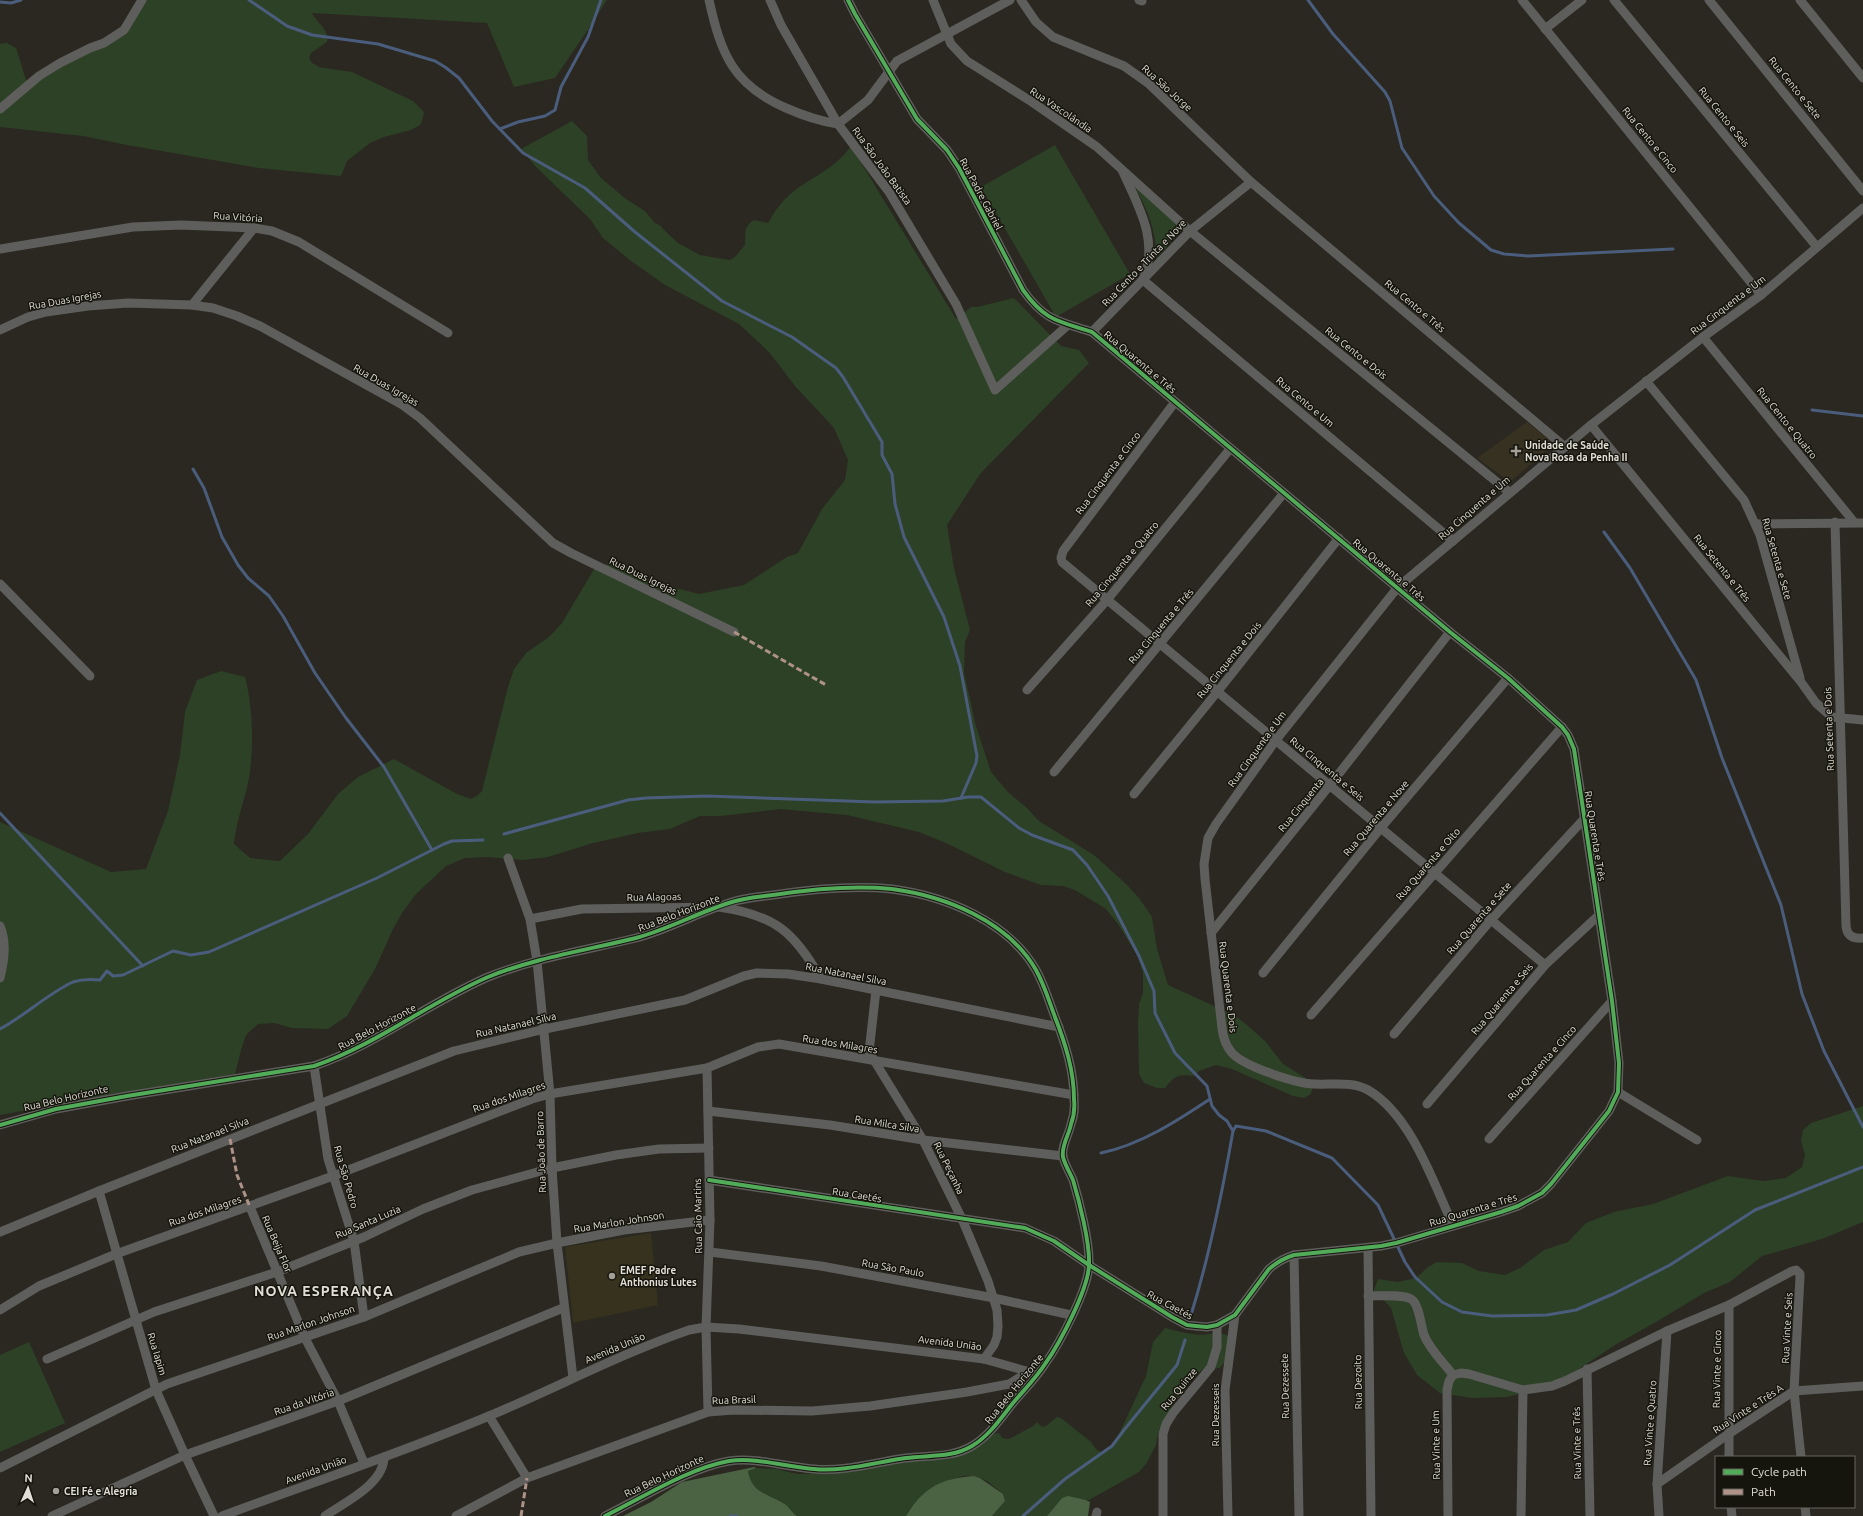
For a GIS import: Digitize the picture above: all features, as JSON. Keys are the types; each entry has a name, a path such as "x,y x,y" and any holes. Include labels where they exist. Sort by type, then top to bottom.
{"street":[{"path":"0,109 44,73 75,55 104,44 124,30 142,0"},
{"path":"709,0 716,31 734,68 745,84 757,93 807,117 838,124 868,100 897,61 1010,0"},
{"name":"Rua São João Batista","path":"770,0 781,25 838,124 889,192 956,304 995,390 1068,325"},
{"name":"Rua Padre Gabriel","path":"848,0 917,119 947,150 959,168 1022,290 1033,305 1045,315 1068,325 1092,332"},
{"name":"Rua Vascolândia","path":"933,0 951,44 958,53 967,61 1097,147 1190,231"},
{"name":"Rua São Jorge","path":"1021,0 1036,22 1053,37 1124,66 1148,83 1251,182"},
{"name":"Rua Cento e Cinco","path":"1522,0 1761,294"},
{"path":"1545,29 1582,0"},
{"name":"Rua Cento e Seis","path":"1614,0 1817,247"},
{"name":"Rua Cento e Sete","path":"1709,0 1863,191"},
{"path":"1800,0 1863,78"},
{"path":"1122,169 1140,210 1150,244 1150,261 1143,280"},
{"name":"Rua Cento e Trinta e Nove","path":"1092,332 1190,231 1251,182"},
{"name":"Rua Cento e Três","path":"1251,182 1565,447"},
{"name":"Rua Cinquenta e Um","path":"1208,904 1204,864 1208,838 1276,740 1398,587 1509,492 1591,425 1703,337 1761,294 1863,208"},
{"name":"Rua Vitória","path":"0,249 133,227 181,225 254,228 272,231 298,242 448,333"},
{"path":"192,305 254,228"},
{"name":"Rua Cento e Dois","path":"1190,231 1509,492"},
{"name":"Rua Cento e Um","path":"1143,280 1453,541"},
{"name":"Rua Duas Igrejas","path":"0,330 28,317 88,306 128,303 192,305 212,308 237,316 260,326 401,404 420,418 440,436 554,543 571,553 734,632"},
{"name":"Rua Quarenta e Três","path":"1092,332 1450,632 1508,678 1562,727 1574,749 1612,1001 1619,1063 1618,1092 1609,1111 1551,1184 1542,1193 1518,1206 1396,1242 1368,1248 1294,1255 1276,1262 1269,1269 1236,1315"},
{"name":"Rua Cento e Quatro","path":"1703,337 1859,523"},
{"name":"Rua Setenta e Sete","path":"1646,381 1744,500 1756,524 1801,682"},
{"name":"Rua Cinquenta e Cinco","path":"1061,558 1063,551 1175,402"},
{"name":"Rua Setenta e Três","path":"1591,425 1801,682 1822,710 1832,717 1840,719"},
{"name":"Rua Cinquenta e Quatro","path":"1026,690 1107,600 1230,449"},
{"name":"Rua Cinquenta e Três","path":"1054,772 1284,493"},
{"path":"1756,524 1835,522 1859,523"},
{"name":"Rua Setenta e Dois","path":"1835,522 1846,926 1849,935 1853,938 1863,938"},
{"name":"Rua Cinquenta e Dois","path":"1134,794 1339,538"},
{"name":"Rua Cinquenta e Seis","path":"1061,558 1064,565 1218,691 1380,829 1545,965"},
{"path":"0,584 90,676"},
{"name":"Rua Cinquenta","path":"1211,932 1330,786 1450,632"},
{"name":"Rua Quarenta e Nove","path":"1263,973 1380,829 1508,678"},
{"path":"1840,719 1863,720"},
{"name":"Rua Quarenta e Oito","path":"1311,1015 1562,727"},
{"name":"Rua Quarenta e Sete","path":"1394,1034 1490,921 1584,820"},
{"name":"Rua João de Barro","path":"508,858 530,919 538,961 550,1094 552,1168 557,1243 563,1308 573,1378"},
{"name":"Rua Belo Horizonte","path":"0,1125 63,1108 314,1066 343,1055 480,981 538,961 640,937 665,929 736,900 816,888 890,889 913,893 981,918 1005,934 1023,952 1036,970 1066,1048 1074,1095 1074,1109 1071,1126 1063,1150 1063,1156 1074,1183 1086,1240 1089,1265 1087,1280 1054,1351 1033,1373 982,1440 960,1452 949,1455 909,1458 836,1470 819,1470 744,1460 730,1461 697,1471 605,1516"},
{"name":"Rua Quarenta e Dois","path":"1208,904 1222,1028 1226,1043 1232,1053 1242,1060 1288,1079 1308,1083 1354,1086 1368,1090 1390,1109 1417,1147 1453,1225"},
{"name":"Rua Alagoas","path":"530,919 562,911 582,909 719,907 757,914 770,920 795,940 812,962 821,979"},
{"name":"Rua Quarenta e Seis","path":"1427,1104 1545,965 1599,915"},
{"path":"0,926 3,933 5,947 0,978"},
{"name":"Rua Natanael Silva","path":"0,1232 99,1191 454,1051 545,1029 685,1000 744,976 757,973 783,973 821,979 1059,1027"},
{"name":"Rua Peçanha","path":"876,990 869,1052 923,1140 962,1219 994,1298 997,1310 998,1326 994,1345 984,1359"},
{"name":"Rua Quarenta e Cinco","path":"1489,1139 1612,1001"},
{"name":"Rua dos Milagres","path":"0,1310 39,1286 116,1254 333,1176 516,1104 550,1094 707,1068 758,1047 779,1044 1074,1095"},
{"name":"Rua São Pedro","path":"314,1066 326,1146 333,1176 354,1240 364,1317"},
{"name":"Rua Caio Martins","path":"707,1068 710,1220 706,1328 708,1412"},
{"path":"1618,1092 1697,1140"},
{"name":"Rua Milca Silva","path":"708,1111 830,1126 923,1140 1063,1156"},
{"name":"Rua Santa Luzia","path":"47,1359 135,1320 183,1302 278,1272 455,1196 552,1168 638,1151 672,1148 709,1148"},
{"name":"Rua Caetés","path":"709,1180 1009,1225 1039,1233 1054,1241 1151,1305 1187,1325 1207,1327 1217,1325 1236,1315"},
{"name":"Rua Iapim","path":"99,1191 156,1390 214,1516"},
{"name":"Rua Beija Flor","path":"250,1207 305,1338 338,1401 364,1463"},
{"name":"Rua Marlon Johnson","path":"0,1468 156,1390 189,1376 364,1317 505,1257 557,1243 624,1230 710,1220"},
{"name":"Rua Dezoito","path":"1368,1248 1371,1516"},
{"name":"Rua São Paulo","path":"710,1252 821,1266 994,1298 1071,1315"},
{"name":"Rua Dezessete","path":"1294,1255 1299,1516"},
{"name":"Rua Vinte e Seis","path":"1729,1305 1792,1271 1798,1272 1800,1277 1794,1391 1801,1456"},
{"path":"1368,1296 1406,1297 1412,1299 1416,1304 1424,1335 1453,1375 1461,1373 1469,1374 1523,1390 1552,1386 1565,1381 1667,1331 1729,1305"},
{"name":"Rua Vinte e Cinco","path":"1729,1305 1729,1456"},
{"name":"Rua da Vitória","path":"52,1516 185,1455 338,1401 563,1308"},
{"name":"Rua Dezesseis","path":"1228,1516 1225,1390 1236,1315"},
{"name":"Rua Quinze","path":"1162,1516 1163,1434 1166,1424 1173,1413 1211,1367 1216,1357 1217,1325"},
{"name":"Avenida União","path":"222,1516 364,1463 384,1457 489,1416 573,1378 689,1330 706,1328 738,1329 984,1359 1033,1373"},
{"name":"Rua Vinte e Quatro","path":"1659,1516 1657,1484 1667,1331"},
{"name":"Rua Vinte e Três","path":"1586,1370 1590,1516"},
{"name":"Rua Brasil","path":"456,1516 527,1478 708,1412 720,1410 812,1411 870,1406 1000,1386 1016,1381 1033,1373"},
{"name":"Rua Vinte e Um","path":"1448,1516 1447,1390 1449,1381 1453,1375"},
{"name":"Rua Vinte e Três A","path":"1657,1484 1794,1391 1863,1386"},
{"path":"1521,1516 1523,1390"},
{"path":"489,1416 527,1478"},
{"path":"325,1516 374,1481 382,1469 384,1457"}],"shaded area":[{"name":"Unidade de Saúde Nova Rosa da Penha II","path":"1527,422 1554,444 1510,482 1477,458"},
{"name":"EMEF Padre Anthonius Lutes","path":"651,1233 658,1305 573,1323 565,1247"}],"green space":[{"path":"146,0 607,0 588,29 590,29 587,31 555,78 514,87 487,23 312,13 325,30 327,34 327,42 311,53 309,58 312,63 318,67 352,72 413,101 424,112 420,125 411,130 384,137 370,143 347,161 341,176 259,168 83,136 0,127 0,44 7,43 16,48 26,80 31,80 118,33"},
{"path":"572,121 587,136 588,160 601,178 626,199 645,211 655,223 661,226 678,243 700,255 729,260 734,258 745,245 746,231 750,223 754,220 768,223 789,195 833,165 851,146 956,319 971,307 977,307 1014,298 1061,346 1079,350 1089,363 980,474 947,525 954,568 970,630 965,642 964,673 976,726 991,772 1008,792 1027,808 1039,821 1094,855 1139,898 1152,917 1157,949 1168,985 1234,1015 1265,1041 1283,1064 1309,1080 1313,1087 1311,1094 1304,1098 1293,1096 1232,1069 1216,1065 1199,1071 1194,1076 1177,1076 1165,1088 1157,1088 1144,1083 1139,1074 1138,1023 1139,1004 1143,993 1143,973 1137,955 1118,924 1106,909 1075,890 1063,886 1041,885 1005,872 946,843 919,832 847,815 780,809 721,816 700,816 670,829 638,833 593,843 548,857 523,860 488,857 465,858 446,866 416,894 402,913 375,969 347,1016 328,1029 292,1028 274,1023 258,1024 246,1035 235,1074 0,1115 0,822 111,872 146,869 168,811 180,755 185,712 197,680 221,671 245,677 250,701 252,727 251,766 234,844 250,858 280,861 308,834 338,794 358,777 394,759 457,794 471,799 482,791 508,687 514,669 526,653 549,637 562,623 596,566 616,563 638,571 652,582 699,594 744,585 787,557 798,553 822,509 845,480 848,460 834,428 795,386 769,352 739,324 665,285 631,261 603,238 590,219 536,167 521,149"},
{"path":"1055,145 1130,274 1056,317 981,187"},
{"path":"1135,187 1183,228 1156,259 1155,240 1151,222"},
{"path":"1863,1106 1863,1222 1822,1239 1762,1256 1730,1282 1704,1293 1615,1345 1552,1387 1506,1397 1472,1398 1440,1393 1417,1375 1404,1353 1391,1308 1374,1290 1378,1279 1398,1282 1416,1278 1428,1267 1437,1262 1462,1263 1479,1271 1505,1275 1520,1268 1544,1250 1568,1242 1586,1223 1614,1212 1653,1204 1728,1176 1763,1181 1786,1178 1802,1167 1805,1155 1801,1141 1803,1130 1811,1123"},
{"path":"1165,1328 1198,1335 1218,1333 1227,1335 1231,1338 1226,1360 1220,1368 1206,1367 1198,1373 1180,1394 1165,1418 1158,1433 1156,1445 1146,1464 1139,1472 1089,1500 1062,1498 1047,1516 992,1516 1005,1501 1003,1494 985,1480 978,1477 968,1476 957,1477 937,1486 919,1500 906,1516 797,1516 785,1504 756,1488 750,1478 748,1471 753,1468 776,1469 797,1474 829,1473 916,1461 950,1459 978,1445 992,1434 999,1433 1002,1438 1009,1439 1033,1426 1037,1422 1042,1427 1046,1426 1057,1417 1061,1418 1091,1442 1097,1450 1103,1453 1109,1450 1118,1436 1146,1376 1153,1342"},
{"path":"29,1342 65,1423 0,1452 0,1355"},
{"path":"754,1467 756,1468 748,1471 756,1488 785,1504 797,1516 623,1516 651,1502 682,1482"},
{"path":"974,1476 980,1478 1003,1494 1005,1501 992,1516 906,1516 919,1498 934,1486 952,1479"},
{"path":"1068,1496 1090,1502 1088,1516 1047,1516 1062,1498"}],"waterway":[{"path":"0,2 11,3 21,0"},
{"path":"249,0 287,26 312,35 378,44 435,61 445,67 459,78 492,121 523,153 585,188 635,232 722,301 792,337 836,368 882,442 882,455 892,474 895,504 904,537 944,617 960,666 977,756 976,763 961,798"},
{"path":"500,129 518,122 545,116 555,110 561,87 588,37 601,0"},
{"path":"1308,0 1333,34 1385,92 1390,101 1402,148 1434,196 1459,223 1491,250 1504,254 1528,256 1673,249"},
{"path":"1812,410 1863,416"},
{"path":"193,469 204,488 222,537 238,565 248,578 269,596 283,616 315,673 346,718 384,767 432,850"},
{"path":"1604,532 1630,568 1696,680 1722,758 1781,905 1802,994 1824,1051 1863,1127"},
{"path":"504,834 628,800 646,798 707,796 875,802 943,801 968,797 981,797 1019,828 1032,835 1073,850 1087,865 1108,896 1139,956 1154,991 1155,1013 1175,1053 1207,1086 1212,1106 1219,1115 1227,1121 1233,1131"},
{"path":"0,813 143,966"},
{"path":"0,1029 54,992 73,982 80,980 100,980 107,971 113,976 123,975 173,951 191,955 209,952 377,878 444,844 452,841 483,840"},
{"path":"1101,1153 1144,1138 1185,1116 1210,1099"},
{"path":"1191,1315 1210,1247 1233,1131 1236,1126 1266,1131 1332,1158 1378,1205 1405,1262 1415,1277 1442,1302 1462,1312 1492,1316 1547,1315 1576,1310 1613,1294 1670,1265 1755,1210 1863,1167"},
{"path":"1023,1516 1065,1479 1112,1446 1177,1365 1185,1340"},
{"path":"730,1516 737,1516"}],"marked path":[{"path":"734,632 826,685"},
{"path":"230,1139 237,1175 250,1207"},
{"path":"521,1516 527,1478"}],"cycle path":[{"path":"709,1180 1025,1228 1054,1241 1089,1265 1172,1317 1187,1325 1207,1327 1217,1325 1235,1315 1269,1269 1287,1257 1396,1243 1501,1212 1518,1206 1542,1193 1551,1184 1609,1111 1618,1092 1619,1063 1612,1001 1574,749 1568,735 1562,727 1508,678 1450,632 1092,332 1061,322 1038,308 1023,290 959,168 947,150 917,119 848,0"},
{"path":"0,1125 56,1109 314,1066 359,1047 466,987 488,977 543,959 636,938 732,902 832,888 862,887 892,889 912,892 953,905 992,925 1009,938 1024,953 1039,975 1062,1037 1068,1057 1074,1088 1074,1112 1064,1145 1063,1157 1073,1180 1081,1210 1088,1245 1089,1264 1088,1274 1079,1301 1066,1329 1051,1355 1038,1374 984,1437 972,1446 956,1453 906,1458 825,1470 761,1461 729,1461 698,1470 666,1484 605,1516"}],"place":[{"name":"Unidade de Saúde Nova Rosa da Penha II","path":"1516,451"},
{"name":"EMEF Padre Anthonius Lutes","path":"612,1276"},
{"name":"CEI Fé e Alegria","path":"56,1491"}],"district":[{"name":"NOVA ESPERANÇA","path":"324,1291"}]}
